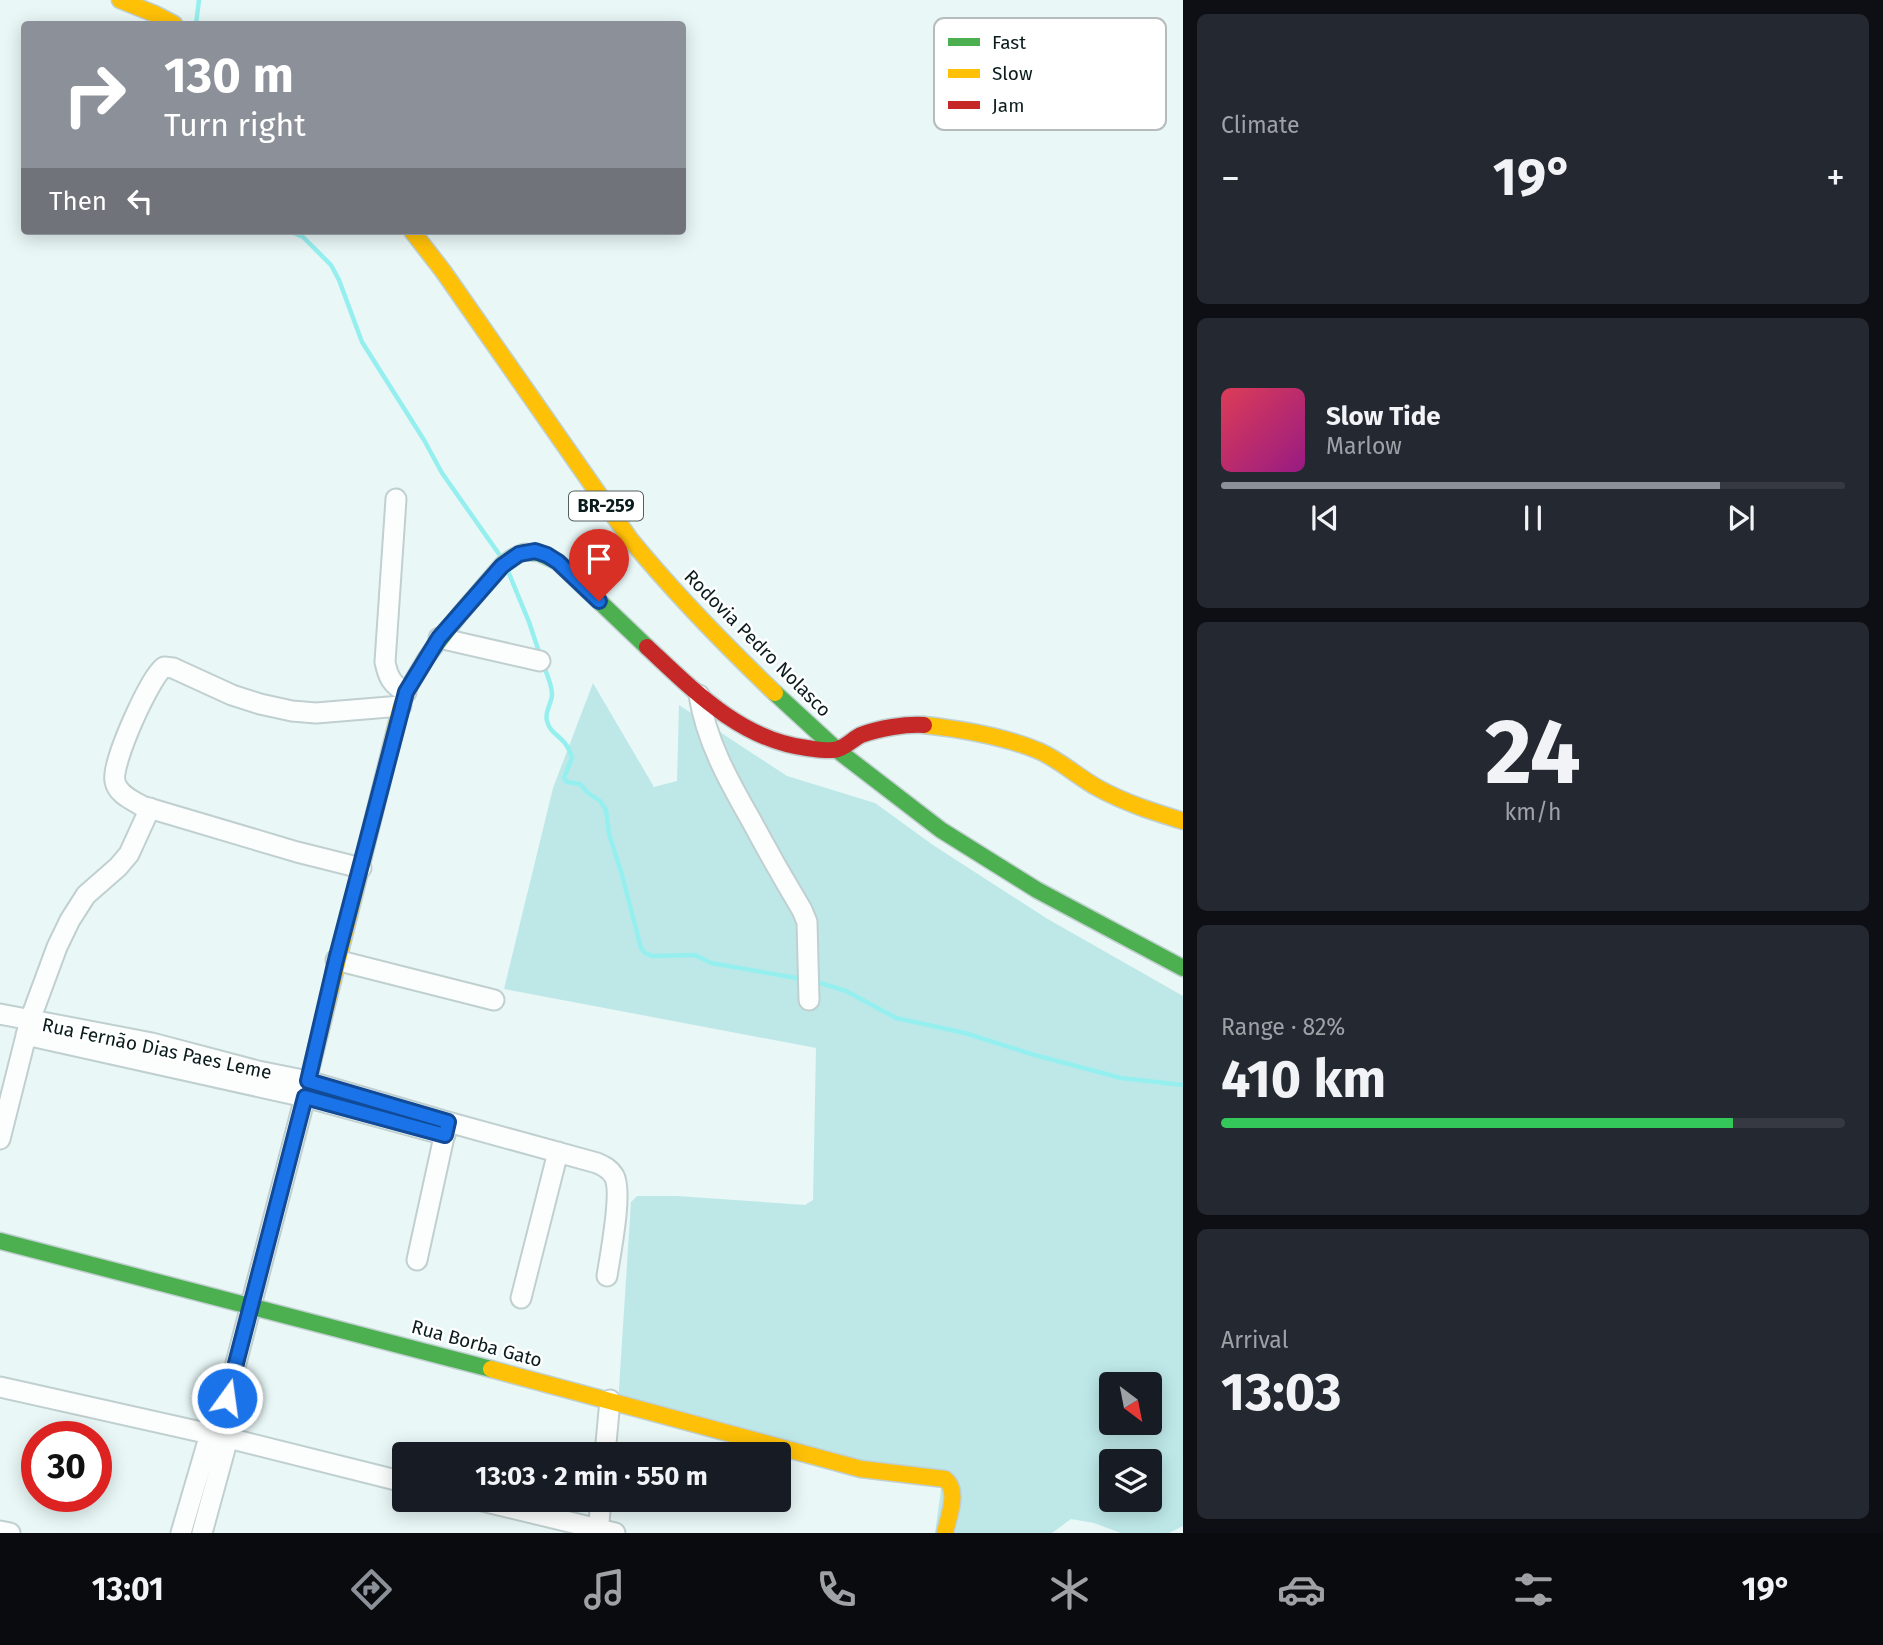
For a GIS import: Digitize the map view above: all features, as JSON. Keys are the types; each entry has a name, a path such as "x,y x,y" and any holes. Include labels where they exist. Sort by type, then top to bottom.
{"main road":[{"path":"120,0 168,21"},
{"name":"Rodovia Pedro Nolasco","path":"415,235 638,549 718,639 837,750 941,830 1037,890 1183,968"},
{"path":"306,1089 403,699 439,638 508,561 519,554 535,551 558,562 699,695 733,721 763,737 788,746 837,750 859,736 896,727 920,725 949,728 1041,752 1098,788 1132,805 1183,821"},
{"name":"Rua Borba Gato","path":"0,1241 610,1400 861,1469 945,1479 951,1484 953,1495 945,1533"}],"street":[{"path":"361,868 297,852 150,808 131,800 118,789 114,780 115,769 135,718 153,680 162,668 173,668 232,695 292,710 316,713 403,699 387,673 385,662 396,499"},
{"path":"439,638 540,661"},
{"path":"699,695 702,718 728,779 807,922 808,1000"},
{"path":"0,1139 28,1028 57,947 86,895 129,854 150,808"},
{"path":"336,960 494,1000"},
{"name":"Rua Fernão Dias Paes Leme","path":"0,1014 28,1028 152,1043 258,1071 306,1089 446,1129 558,1152 597,1163 613,1173 618,1189 607,1276"},
{"path":"202,1533 220,1431 306,1089"},
{"path":"417,1260 446,1129"},
{"path":"521,1298 558,1152"},
{"path":"0,1387 220,1431 392,1479"},
{"path":"606,1442 610,1400"},
{"path":"181,1533 220,1431"},
{"path":"525,1512 604,1532 602,1512"},
{"path":"0,1531 10,1533"}],"shaded area":[{"path":"593,683 654,787 677,781 679,705 787,776 875,803 933,845 1046,918 1183,996 1183,1526 1169,1533 1121,1533 1094,1523 1071,1519 1052,1533 935,1533 942,1482 791,1446 791,1442 776,1442 618,1404 631,1202 637,1196 677,1196 805,1205 813,1200 816,1048 504,989 553,788"}],"waterway":[{"path":"196,21 199,0"},
{"path":"298,235 331,265 362,342 442,473 499,554"},
{"path":"508,571 540,655"},
{"path":"544,666 552,694 547,721 566,745 572,758 564,778 567,782 580,784 600,801 606,810 609,834 641,948 645,953 652,956 695,955 711,963 802,979"},
{"path":"814,981 846,991 896,1018 965,1033 1121,1078 1183,1085"}],"traffic: fast":[{"path":"409,687 426,658 460,614 503,564 524,552 539,553 558,562 647,647"},
{"path":"775,693 837,750 941,830 1037,890 1183,968"},
{"path":"0,1241 491,1369"}],"traffic: slow":[{"path":"120,0 168,21"},
{"path":"415,235 630,539 700,618 775,693"},
{"path":"308,1081 401,706 409,687"},
{"path":"924,725 983,734 1026,746 1054,759 1108,793 1183,821"},
{"path":"491,1369 861,1469 945,1479 952,1490 945,1533"}],"traffic: jam":[{"path":"647,647 720,711 761,735 783,743 818,750 835,750 876,730 924,725"}],"route":[{"path":"227,1398 305,1097 445,1135 448,1122 308,1081 336,960 406,692 439,638 502,566 519,554 535,551 547,555 599,601"}]}
